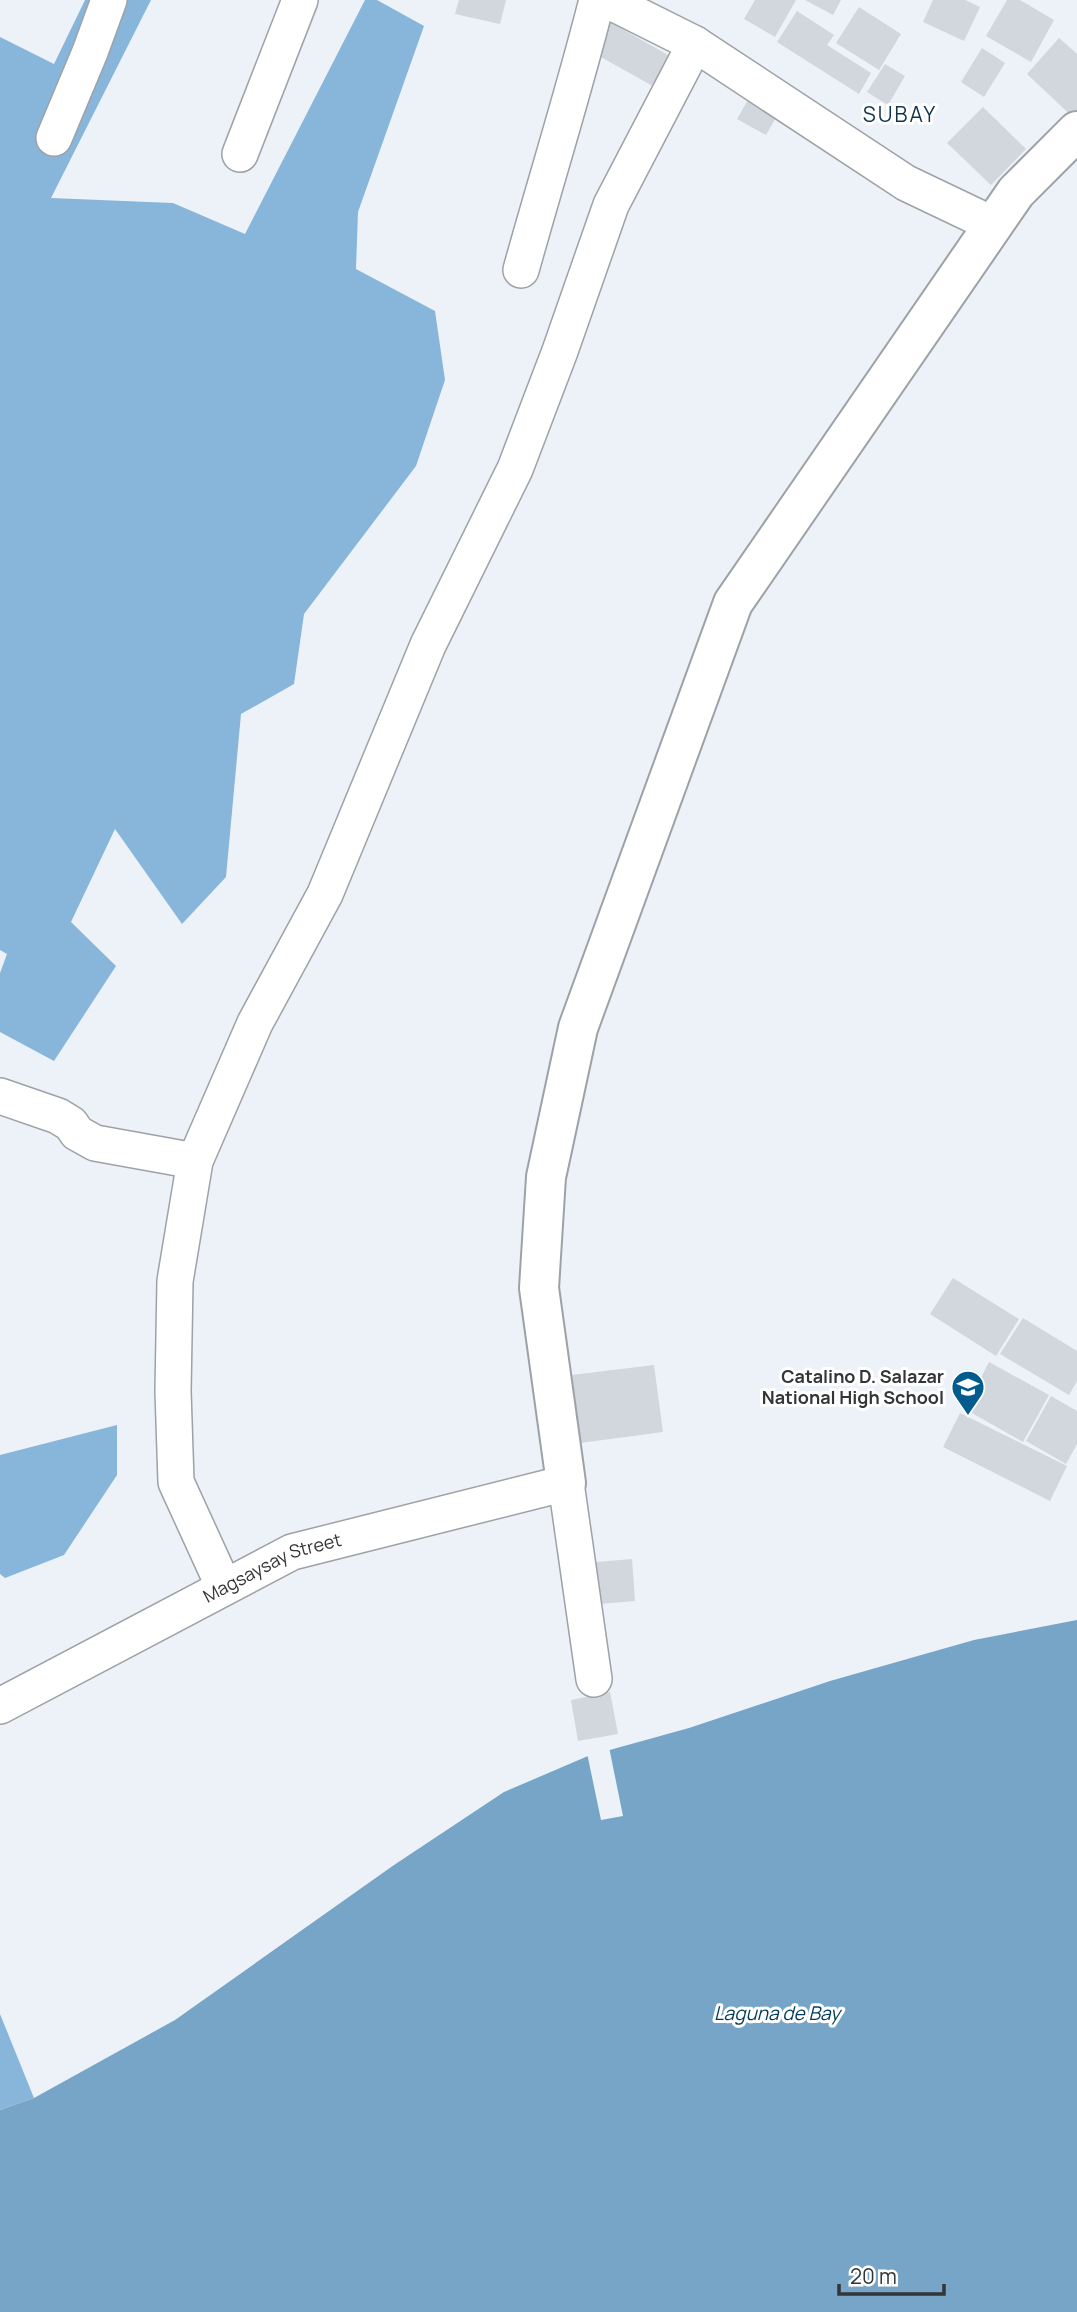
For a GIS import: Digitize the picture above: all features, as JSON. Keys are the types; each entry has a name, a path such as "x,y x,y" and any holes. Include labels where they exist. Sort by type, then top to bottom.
{"street":[{"path":"54,138 109,0"},
{"path":"240,154 300,0"},
{"path":"521,270 559,133 569,108 597,0"},
{"path":"607,0 695,44 906,183 993,225"},
{"path":"224,1587 176,1482 173,1391 175,1281 195,1161 255,1023 325,894 428,645 514,469 560,351 611,205 695,44"},
{"path":"594,1679 539,1288 546,1177 578,1028 733,603 1016,192 1077,131"},
{"path":"0,1096 58,1116 71,1124 77,1133 95,1143 195,1161"},
{"name":"Magsaysay Street","path":"0,1706 292,1552 566,1483"}],"shaded area":[{"path":"85,0 151,0 51,198 173,203 245,234 365,0 377,0 424,26 358,212 356,269 435,311 445,380 416,466 304,614 294,684 241,714 226,877 182,924 115,829 71,922 116,966 54,1061 0,1032 0,973 7,954 0,950 0,37 54,64"},
{"path":"117,1425 117,1475 64,1555 5,1578 0,1574 0,1455"},
{"path":"0,2014 34,2098 0,2110"}],"water":[{"name":"Laguna de Bay","path":"1077,1620 1077,2312 0,2312 0,2110 34,2098 175,2020 394,1865 504,1792 588,1756 689,1728 830,1681 974,1640"}],"pier":[{"path":"609,1747 623,1816 601,1820 587,1753"}],"building":[{"path":"459,0 506,0 500,24 455,14"},
{"path":"755,0 796,0 775,37 744,19"},
{"path":"805,0 841,0 833,15"},
{"path":"933,0 965,0 980,7 964,41 923,22"},
{"path":"1007,0 1020,0 1054,20 1031,62 986,36"},
{"path":"859,7 901,34 879,70 836,43"},
{"path":"797,11 834,35 827,45 871,73 859,94 777,42"},
{"path":"610,22 675,59 658,89 592,52"},
{"path":"1059,38 1077,54 1077,121 1027,74"},
{"path":"982,48 1005,63 984,97 961,82"},
{"path":"885,64 905,76 888,105 867,92"},
{"path":"752,93 781,109 766,135 737,119"},
{"path":"983,107 1026,149 991,185 947,143"},
{"path":"953,1278 1019,1319 996,1356 930,1314"},
{"path":"1023,1318 1077,1351 1077,1381 1069,1395 1000,1354"},
{"path":"989,1362 1049,1395 1023,1442 965,1409"},
{"path":"654,1365 663,1432 580,1443 572,1375"},
{"path":"1051,1396 1077,1411 1077,1444 1066,1464 1026,1441"},
{"path":"960,1413 1067,1466 1050,1501 943,1447"},
{"path":"632,1559 635,1601 587,1605 585,1563"},
{"path":"610,1692 618,1734 578,1741 571,1700"}],"place":[{"name":"Catalino D. Salazar National High School","path":"968,1417"}],"district":[{"name":"SUBAY","path":"900,115"}]}
